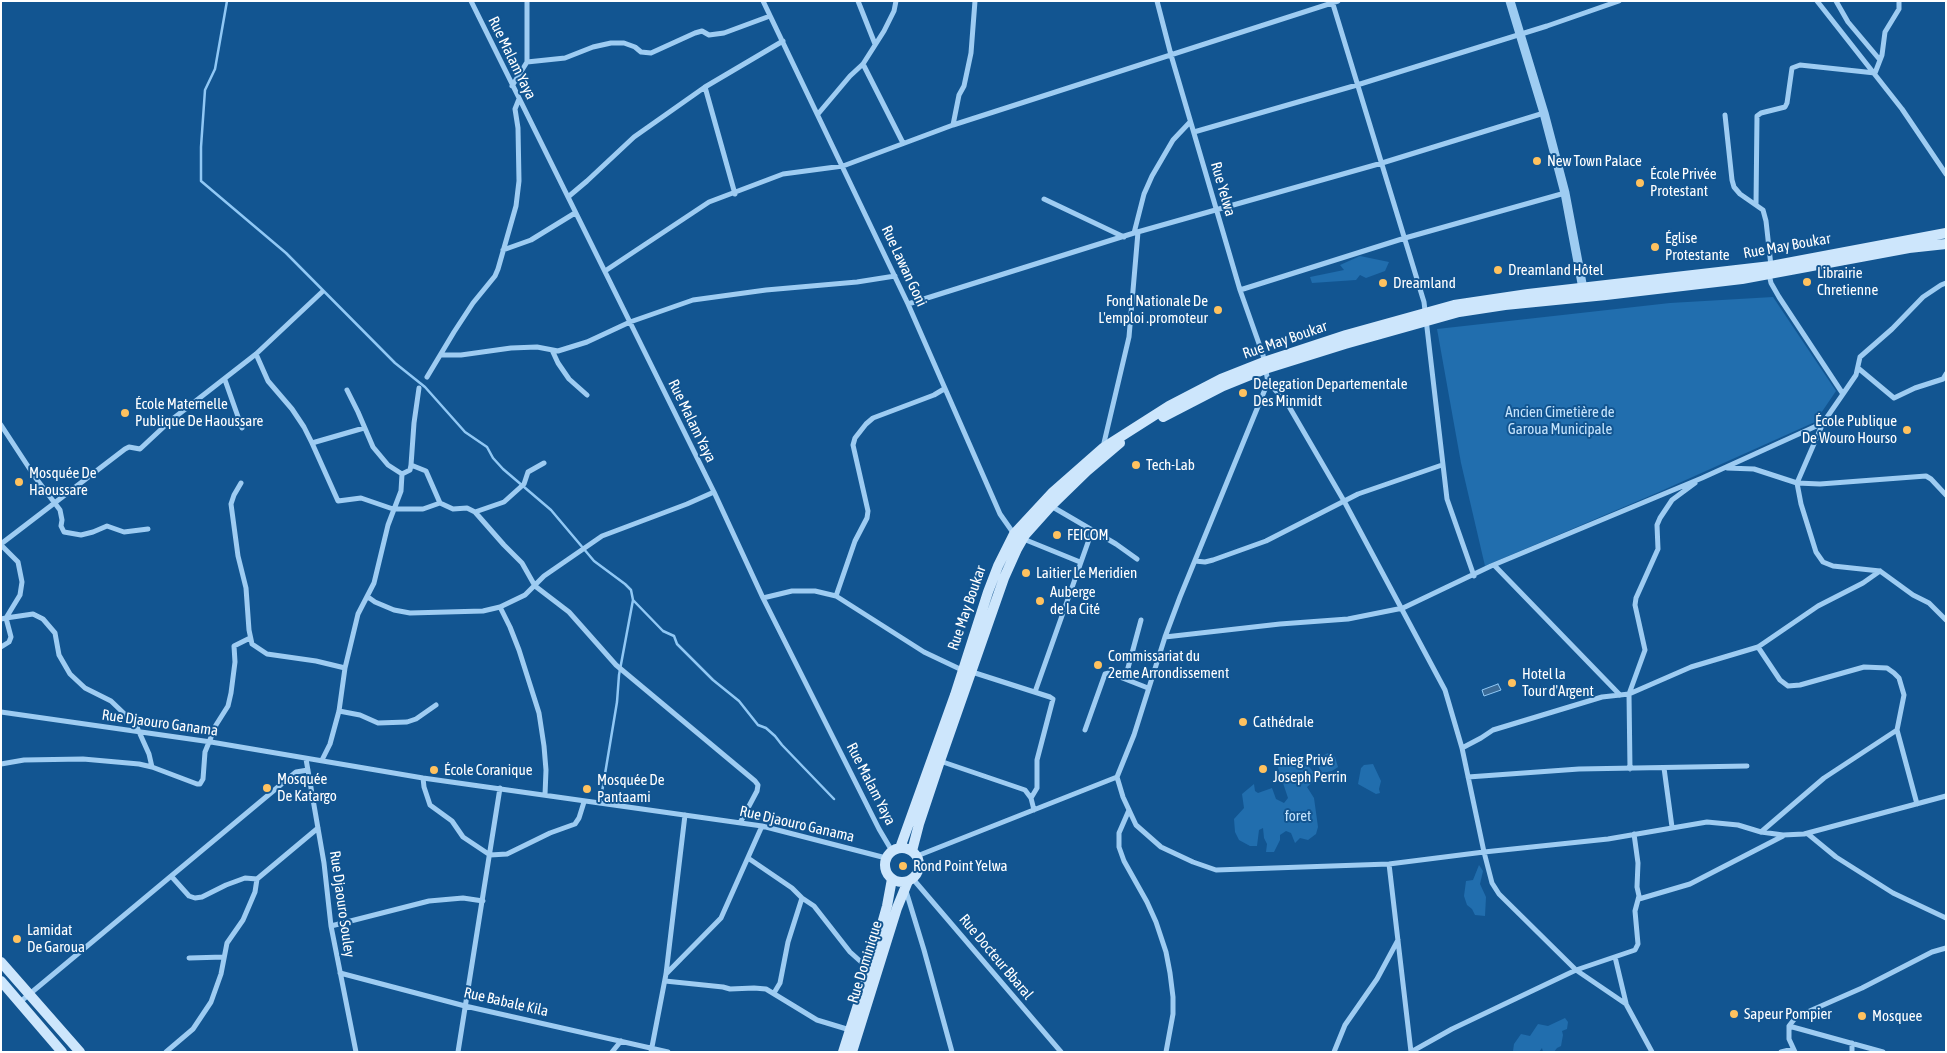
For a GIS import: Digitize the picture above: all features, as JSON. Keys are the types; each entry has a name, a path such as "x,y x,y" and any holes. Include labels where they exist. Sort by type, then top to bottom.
{"main road":[{"name":"Rue May Boukar","path":"1770,270 1946,233"},
{"name":"Rue May Boukar","path":"914,854 919,824 967,671 991,583 1018,536 1053,492 1103,448 1134,427 1221,379 1265,366 1346,335 1427,317 1485,300 1583,293 1770,270 1946,244"},
{"name":"Rue May Boukar","path":"1018,536 1087,471 1122,442 1171,413 1265,366"},
{"name":"Rue May Boukar","path":"893,852 967,671"},
{"path":"893,852 914,854 919,868 908,883 892,879 885,870 893,852"},
{"name":"Rue Dominique","path":"843,1052 869,970 887,906 892,879"},
{"name":"Rue Dominique","path":"852,1052 908,883"},
{"path":"1,962 80,1052"},
{"path":"1,981 62,1052"}],"street":[{"name":"Rue Malam Yaya","path":"471,1 714,492 763,598 879,829 893,852"},
{"path":"512,86 526,62 526,1"},
{"name":"Rue Lawan Goni","path":"763,1 908,304 944,390 1000,514 1018,536"},
{"path":"858,1 875,44"},
{"path":"818,114 850,76 863,64 894,11 896,1"},
{"path":"953,125 971,53 975,1"},
{"name":"Rue Yelwa","path":"1157,1 1190,122 1240,290 1265,366 1268,382"},
{"path":"1510,1 1544,113 1565,193 1583,293"},
{"path":"1194,132 1358,86 1619,1"},
{"path":"1817,1 1902,109 1946,174"},
{"path":"1836,1 1848,22 1880,60"},
{"path":"1875,74 1880,60 1885,32 1899,9 1899,1"},
{"path":"604,271 710,202 783,174 843,166 953,125 1334,2 1427,317 1433,394 1449,510 1474,576"},
{"path":"526,62 565,58 593,47 611,43 624,43 635,47 641,52 651,53 695,32 702,31 709,35 724,33 770,16"},
{"path":"568,197 588,181 628,142 705,88 783,41"},
{"path":"863,64 904,142"},
{"path":"1756,205 1758,116 1761,113 1785,107 1792,68 1800,64 1875,74"},
{"path":"705,88 735,194"},
{"path":"427,376 473,303 495,276 504,250 516,206 519,180 518,128 515,109 519,99"},
{"path":"908,304 1136,233 1382,163 1544,113"},
{"path":"1725,115 1734,187 1740,194 1762,209 1766,221 1771,283 1843,394"},
{"path":"1103,448 1129,337 1136,233 1144,194 1173,140 1190,122"},
{"path":"1240,290 1405,238 1565,193"},
{"path":"1044,200 1124,237"},
{"path":"504,250 531,240 575,213"},
{"path":"441,356 511,348 537,347 552,350 572,348 605,335 630,322 693,300 895,276"},
{"path":"1946,283 1923,297 1892,329 1860,357 1858,368 1823,423 1797,483 1801,504 1816,552 1823,562 1833,566 1880,572 1913,595 1929,603 1946,620"},
{"path":"4,618 20,595 22,582 18,562 1,544 125,449 129,447 140,450 170,421 256,354 322,292"},
{"path":"552,350 569,379 588,395"},
{"path":"256,354 268,381 292,408 304,427 338,501 361,498 393,509 423,509 440,503"},
{"path":"1858,368 1894,398 1915,388 1943,379 1946,374"},
{"path":"225,380 242,428"},
{"path":"1626,1004 1576,970 1499,894 1492,883 1484,852 1462,748 1445,690 1403,608 1344,501 1287,403 1268,382 1165,637 1134,735 1118,777 1136,825 1161,847 1216,870 1389,864 1484,852 1558,845 1707,822 1723,823 1783,835 1808,834 1946,796"},
{"path":"402,474 410,470 412,466 414,423 419,388"},
{"path":"347,390 373,447 381,458 402,474"},
{"path":"836,596 855,541 867,518 868,511 853,446 855,438 866,424 874,418 944,390"},
{"path":"1165,637 1280,624 1348,619 1403,608 1494,565 1702,478 1823,423"},
{"path":"1,425 35,477 56,502 62,515 62,529 67,533 81,535 107,526 124,532 148,529"},
{"path":"312,442 364,428"},
{"path":"475,512 504,502 522,487 528,472 544,462"},
{"path":"1195,561 1205,562 1213,560 1266,541 1344,501 1384,484 1442,465"},
{"path":"412,466 426,471 440,503 453,509 467,508 475,512 522,563 535,586 569,612 616,665 755,781 758,785 757,791 740,823"},
{"path":"1724,468 1754,469 1797,483 1820,484 1926,476 1946,494"},
{"path":"322,760 330,744 339,711 345,668 358,614 374,583 393,509 401,491 402,474"},
{"path":"1630,769 1629,694 1645,650 1635,605 1636,598 1658,549 1658,525 1660,518 1672,500 1702,478"},
{"path":"241,483 234,495 232,504 238,556 246,588 252,644 267,654 316,661 345,668"},
{"path":"368,597 394,610 410,613 483,611 500,607 517,600 544,576 602,536 714,492"},
{"path":"1050,506 1116,544 1137,559"},
{"path":"1035,692 1092,531"},
{"path":"1018,536 1080,562"},
{"path":"1494,565 1620,695"},
{"path":"1462,748 1493,730 1602,697 1629,694 1691,667 1758,647 1818,606 1880,572"},
{"path":"763,598 792,591 815,591 836,596 924,652 967,671 1050,696 1053,699 1037,760 1037,788 1031,798"},
{"path":"500,607 519,650 539,714 546,770 545,795"},
{"path":"4,618 33,614 43,619 55,633 59,655 70,674 85,688 111,701 130,718 140,733 152,767"},
{"path":"1,647 9,642 11,637 4,618"},
{"path":"1125,679 1141,620"},
{"path":"1,764 24,760 83,760 139,764 170,773 190,783 200,784 203,778 206,752 216,725 228,706 235,662 234,646 250,638"},
{"path":"1758,647 1780,680 1788,686 1800,685 1864,667 1887,668 1899,678 1904,695 1897,730 1917,804"},
{"path":"1086,730 1105,674 1108,673 1148,688"},
{"path":"339,711 360,715 378,723 407,722 416,719 436,705"},
{"name":"Rue Djaouro Ganama","path":"1,712 210,742 424,778"},
{"path":"1761,832 1824,778 1897,730"},
{"name":"Rue Djaouro Souley","path":"306,759 318,828 331,926 356,1052"},
{"path":"940,761 1025,790 1031,798 1034,810"},
{"path":"1468,777 1579,769 1747,766"},
{"path":"1664,768 1672,827"},
{"path":"19,1002 172,877 296,772 308,770"},
{"path":"914,854 1118,777"},
{"path":"424,778 500,788 545,795 584,802 575,824 550,833 506,854 490,855 463,837 452,821 430,805 424,787 424,778"},
{"path":"458,1052 500,788"},
{"name":"Rue Djaouro Ganama","path":"584,802 762,826 893,852"},
{"path":"1129,810 1119,833 1119,847 1156,922 1166,952 1170,972 1173,1014 1166,1052"},
{"path":"651,1049 665,981 685,815"},
{"path":"666,974 721,918 762,826"},
{"path":"166,1052 194,1029 206,1011 216,988 227,943 243,920 257,879 318,828"},
{"path":"1389,864 1411,1052 1452,1029 1576,970 1635,950 1638,944 1635,910 1639,898 1637,887 1638,862 1634,834"},
{"path":"1808,834 1836,857 1893,893 1946,918"},
{"path":"1639,898 1690,884 1783,835"},
{"path":"748,858 792,888 814,906 850,952 869,970"},
{"path":"172,877 190,896 195,898 202,897 245,878 257,879"},
{"path":"908,883 952,1052"},
{"name":"Rue Docteur Bbaral","path":"908,883 1061,1052"},
{"path":"331,926 429,901 463,898 483,900"},
{"path":"774,993 780,983 788,942 802,898"},
{"path":"1334,1052 1345,1025 1377,979 1398,940"},
{"path":"1781,1052 1794,1050 1789,1039 1789,1026 1796,1017 1862,988 1932,952 1946,948"},
{"path":"189,958 224,957"},
{"path":"1616,957 1626,1004 1652,1052"},
{"name":"Rue Babale Kila","path":"340,973 465,1006 668,1052"},
{"path":"665,981 730,989 760,988 774,993 817,1020 850,1030"},
{"path":"1789,1026 1883,1052"},
{"path":"612,1052 621,1042"},
{"path":"1852,1043 1852,1052"},
{"path":"1052,1052 1056,1046"}],"green space":[{"path":"1360,256 1389,262 1385,271 1366,278 1360,275 1356,280 1312,283 1310,277 1344,270 1340,265"},
{"name":"Ancien Cimetière de Garoua Municipale","path":"1773,297 1836,391 1815,422 1659,492 1485,566 1461,463 1437,329 1670,303"},
{"path":"1328,753 1335,757 1338,767 1332,771 1322,773 1319,768 1318,758"},
{"name":"foret","path":"1297,756 1315,774 1314,781 1307,787 1314,798 1318,827 1316,834 1308,840 1300,838 1295,843 1291,833 1286,831 1280,835 1280,840 1274,852 1266,852 1267,844 1263,828 1259,830 1257,846 1250,846 1239,840 1235,832 1234,819 1244,808 1242,794 1254,784 1255,791 1258,793 1272,788 1276,799 1284,803 1288,798 1278,768 1283,760"},
{"path":"1373,764 1381,781 1380,793 1376,794 1358,784 1361,768 1364,765"},
{"path":"1479,865 1483,871 1480,884 1486,897 1485,916 1475,915 1467,905 1464,896 1466,881 1473,880"},
{"path":"1565,1018 1568,1022 1567,1029 1562,1031 1561,1046 1554,1052 1543,1052 1542,1048 1539,1052 1513,1051 1514,1044 1521,1034 1530,1036 1538,1024 1548,1026"}],"shaded area":[{"path":"1498,684 1501,690 1484,696 1482,690"}],"waterway":[{"path":"227,1 215,69 205,90 201,181 286,253 395,363 425,387 465,432 487,447 493,458 503,469 551,510 594,561 625,584 631,590 633,600 663,631 674,636 677,644 713,680 739,701 758,725 766,728 775,736 834,799"},
{"path":"600,804 617,702 619,675 633,600"}],"place":[{"name":"New Town Palace","path":"1537,161"},
{"name":"École Privée Protestant","path":"1640,183"},
{"name":"Église Protestante","path":"1655,247"},
{"name":"Dreamland Hôtel","path":"1498,270"},
{"name":"Librairie Chretienne","path":"1807,282"},
{"name":"Dreamland","path":"1383,283"},
{"name":"Fond Nationale De L'emploi .promoteur","path":"1218,310"},
{"name":"Delegation Departementale Des Minmidt","path":"1243,393"},
{"name":"École Maternelle Publique De Haoussare","path":"125,413"},
{"name":"École Publique De Wouro Hourso","path":"1907,430"},
{"name":"Tech-Lab","path":"1136,465"},
{"name":"Mosquée De Haoussare","path":"19,482"},
{"name":"FEICOM","path":"1057,535"},
{"name":"Laitier Le Meridien","path":"1026,573"},
{"name":"Auberge de la Cité","path":"1040,601"},
{"name":"Commissariat du 2eme Arrondissement","path":"1098,665"},
{"name":"Hotel la Tour d'Argent","path":"1512,683"},
{"name":"Cathédrale","path":"1243,722"},
{"name":"Enieg Privé Joseph Perrin","path":"1263,769"},
{"name":"École Coranique","path":"434,770"},
{"name":"Mosquée De Katargo","path":"267,788"},
{"name":"Mosquée De Pantaami","path":"587,789"},
{"name":"Rond Point Yelwa","path":"903,866"},
{"name":"Lamidat De Garoua","path":"17,939"},
{"name":"Sapeur Pompier","path":"1734,1014"},
{"name":"Mosquee","path":"1862,1016"}]}
